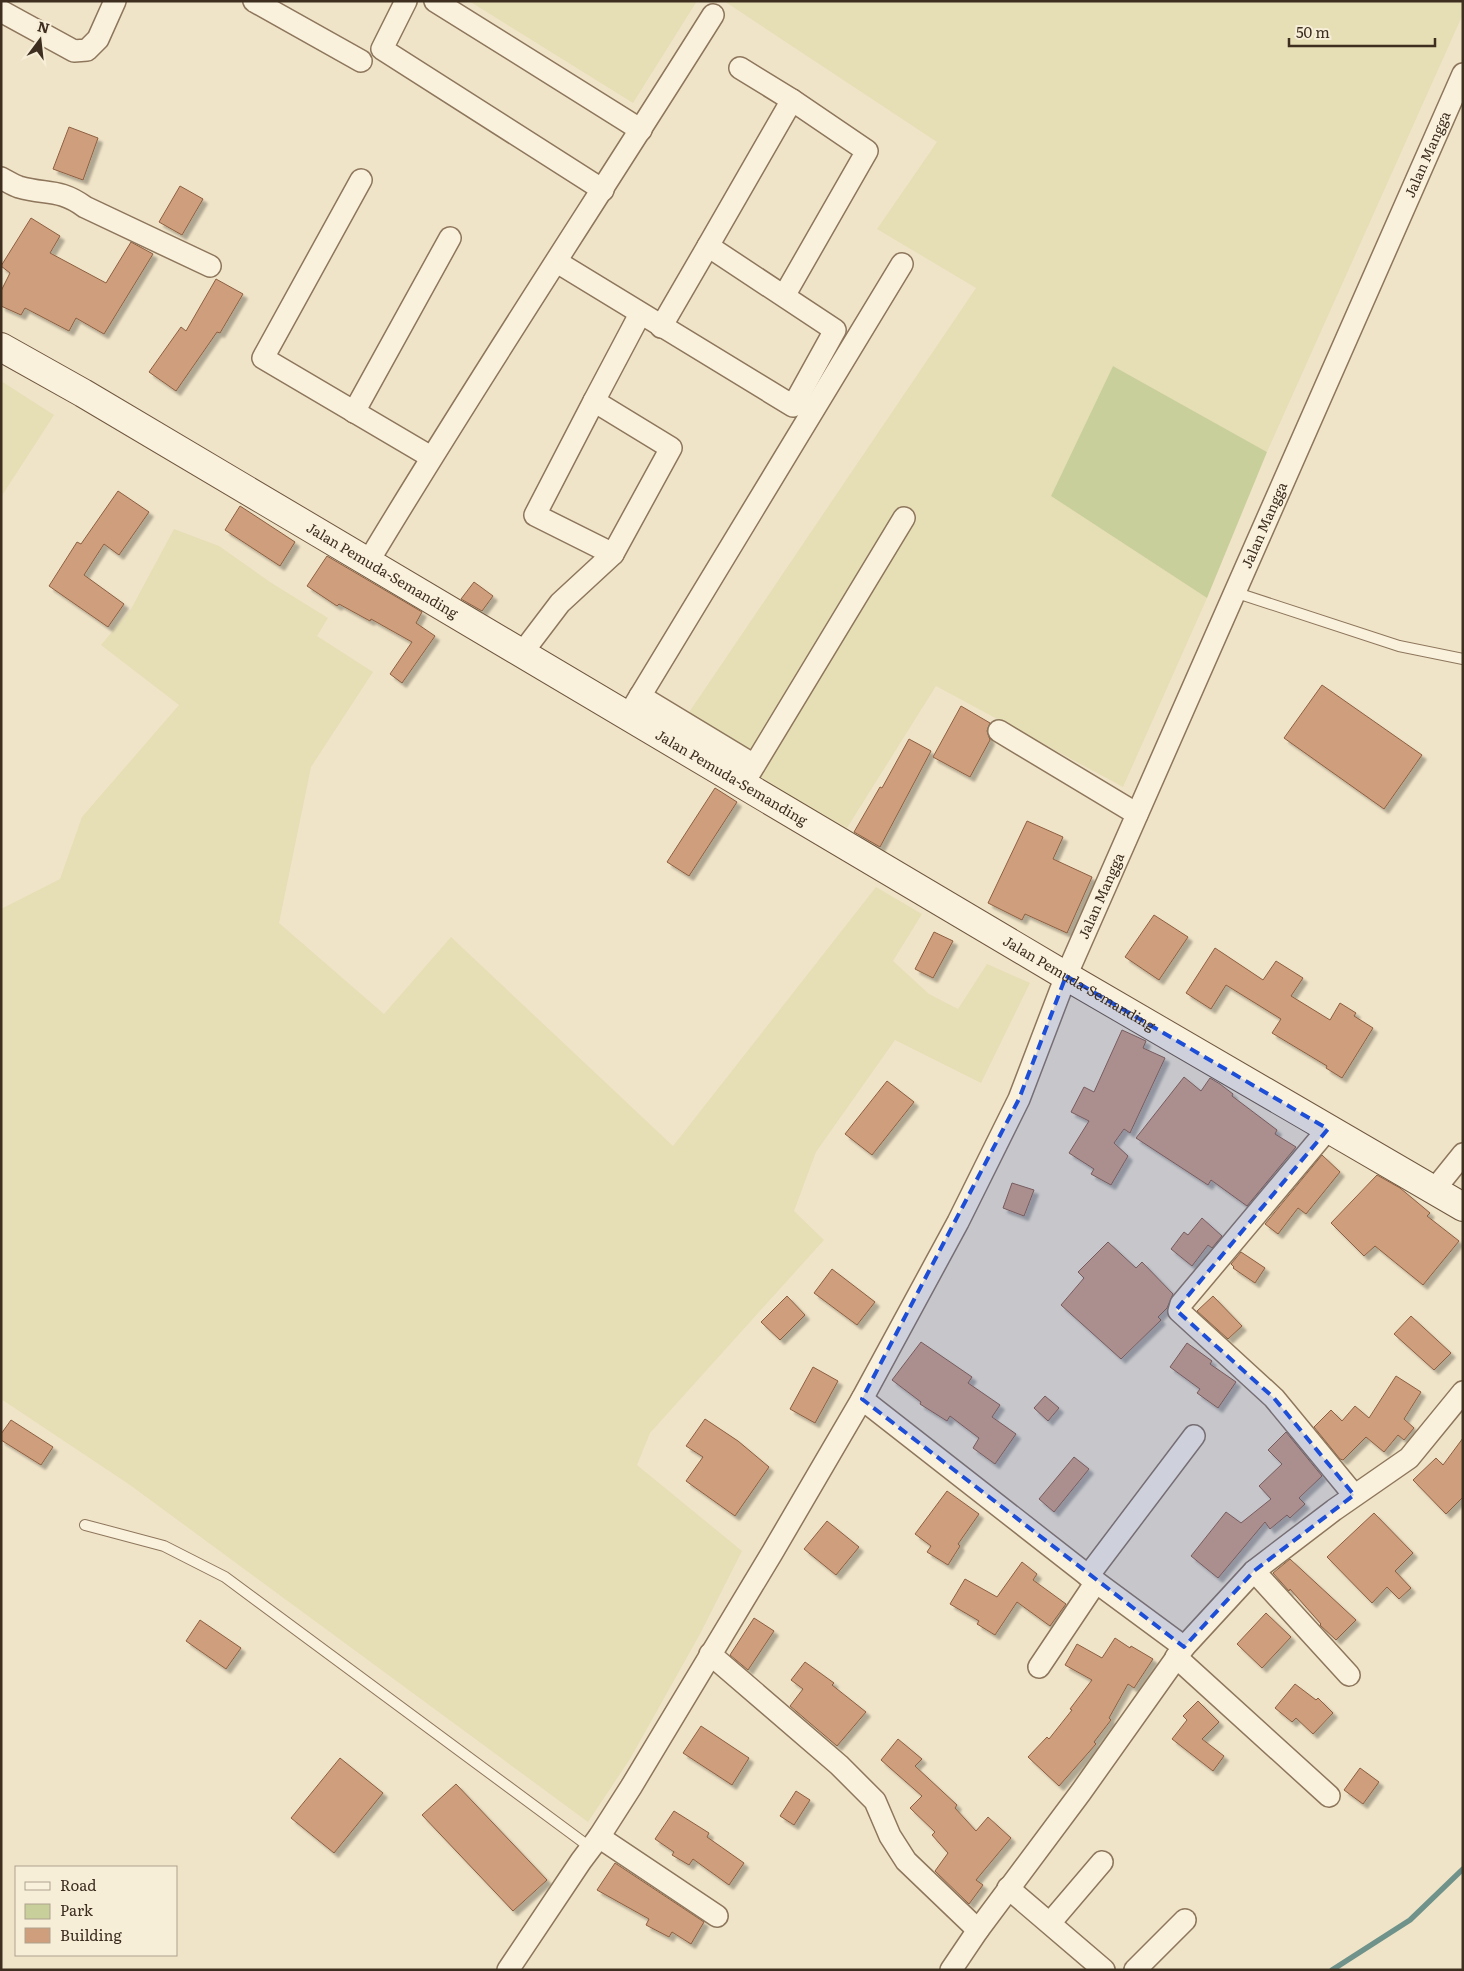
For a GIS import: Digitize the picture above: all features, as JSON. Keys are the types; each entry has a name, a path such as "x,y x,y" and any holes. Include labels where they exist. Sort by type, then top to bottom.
{"main road":[{"name":"Jalan Pemuda-Semanding","path":"1,347 83,393 522,653 634,706 748,774 1066,976 1463,1207"}],"street":[{"path":"1,11 74,51 87,50 98,39 114,1"},
{"path":"254,1 361,61"},
{"path":"406,1 382,49 603,190"},
{"path":"435,1 641,130"},
{"path":"368,562 431,457 713,16"},
{"path":"740,68 792,100 867,151 784,296"},
{"name":"Jalan Mangga","path":"508,1970 631,1787 772,1553 862,1399 958,1222 1019,1099 1066,976 1463,74"},
{"path":"661,327 792,100"},
{"path":"1,178 18,187 53,192 72,198 85,207 210,266"},
{"path":"360,180 263,358 431,457"},
{"path":"354,412 450,238"},
{"path":"557,262 793,406 835,330 708,246"},
{"path":"634,706 902,264"},
{"path":"613,554 535,515 640,314"},
{"path":"522,653 560,604 613,554 671,448 594,401"},
{"path":"748,774 904,518"},
{"path":"999,731 1137,814"},
{"path":"1328,1129 1181,1304 1179,1311 1274,1398 1354,1496"},
{"path":"1434,1190 1463,1154"},
{"path":"951,1970 1008,1888 1081,1792 1180,1652 1254,1571 1354,1496 1409,1458 1463,1392"},
{"path":"862,1399 1092,1579 1180,1652 1329,1796"},
{"path":"1039,1667 1092,1579 1194,1436"},
{"path":"1254,1571 1349,1674"},
{"path":"710,1654 839,1766 875,1800 890,1836 906,1862 978,1930"},
{"path":"595,1843 717,1916"},
{"path":"1050,1923 1102,1862"},
{"path":"1008,1888 1104,1970"},
{"path":"1135,1970 1184,1920"}],"lane":[{"path":"1234,592 1399,646 1463,659"},
{"path":"86,1525 164,1546 225,1576 595,1843"}],"highlighted area":[{"path":"1066,976 1328,1129 1176,1310 1274,1398 1354,1495 1254,1571 1184,1647 862,1399 1019,1099"}],"shaded area":[{"path":"469,1 697,1 633,103"},
{"path":"724,1 1463,1 1463,14 1267,452 1113,366 1051,496 1207,598 1123,787 936,686 847,828 675,733 976,288 877,229 937,142"},
{"path":"1,381 54,415 1,497"},
{"path":"174,529 219,546 270,582 328,618 317,636 373,672 311,767 279,923 384,1014 451,937 673,1146 876,887 922,914 893,961 929,994 958,1009 987,964 1030,983 981,1083 895,1040 816,1152 794,1211 824,1240 650,1433 637,1465 742,1551 700,1634 630,1759 588,1822 130,1485 1,1399 1,909 60,879 82,817 179,705 101,645 131,609"}],"green space":[{"path":"1113,366 1267,452 1207,598 1051,496"}],"building":[{"path":"69,127 98,138 83,180 53,169"},
{"path":"180,186 203,199 182,235 159,222"},
{"path":"31,218 60,236 50,253 106,283 131,242 153,254 104,334 76,318 69,331 25,308 21,315 1,306 1,291 10,273 1,266"},
{"path":"216,279 243,294 220,333 217,332 176,391 149,372 181,327 186,331"},
{"path":"118,491 149,512 119,555 104,544 84,575 124,604 108,627 49,586 77,542 81,544"},
{"path":"240,506 295,542 280,566 225,530"},
{"path":"327,556 422,612 416,623 435,636 402,683 390,674 412,642 371,619 370,621 339,604 337,606 307,586"},
{"path":"474,582 493,596 482,611 461,599"},
{"path":"1322,685 1422,755 1384,809 1284,738"},
{"path":"961,706 990,723 987,731 990,740 970,777 933,757"},
{"path":"909,739 931,751 880,847 854,832 880,787 882,788"},
{"path":"715,788 737,802 689,876 667,862"},
{"path":"1027,821 1063,837 1053,859 1092,877 1067,933 1025,914 1022,920 988,903"},
{"path":"1154,915 1188,937 1159,980 1125,957"},
{"path":"934,932 953,941 933,978 915,969"},
{"path":"1215,948 1263,980 1276,961 1303,978 1291,996 1330,1020 1340,1003 1356,1013 1354,1016 1373,1028 1342,1078 1326,1068 1327,1066 1272,1033 1281,1019 1226,985 1211,1009 1186,993"},
{"path":"1122,1030 1146,1041 1143,1048 1165,1058 1130,1133 1124,1129 1114,1143 1128,1156 1111,1185 1091,1174 1094,1169 1069,1153 1089,1121 1071,1112 1084,1087 1094,1092"},
{"path":"1184,1077 1201,1091 1210,1078 1220,1084 1233,1094 1232,1096 1277,1130 1275,1134 1296,1147 1247,1206 1211,1180 1208,1185 1136,1138"},
{"path":"887,1081 914,1102 872,1155 845,1134"},
{"path":"1322,1155 1340,1172 1306,1214 1298,1208 1278,1234 1265,1224"},
{"path":"1377,1175 1400,1188 1430,1213 1427,1216 1459,1241 1423,1285 1375,1246 1364,1256 1331,1223"},
{"path":"1012,1183 1034,1190 1024,1216 1003,1208"},
{"path":"1202,1218 1222,1236 1212,1248 1208,1245 1192,1266 1171,1249 1184,1232 1188,1235"},
{"path":"1108,1242 1136,1268 1142,1262 1173,1294 1167,1308 1158,1317 1161,1320 1121,1359 1061,1305 1084,1278 1078,1272"},
{"path":"1241,1252 1265,1268 1255,1283 1233,1268 1231,1264"},
{"path":"832,1269 875,1302 857,1325 814,1293"},
{"path":"787,1296 805,1315 780,1340 761,1322"},
{"path":"1213,1296 1242,1326 1228,1339 1197,1311"},
{"path":"1411,1316 1451,1353 1434,1370 1394,1334"},
{"path":"921,1342 972,1377 968,1383 1000,1405 992,1417 1016,1434 995,1464 973,1448 979,1438 950,1416 947,1421 920,1404 921,1402 892,1380"},
{"path":"1187,1343 1212,1361 1210,1364 1236,1382 1218,1408 1197,1393 1200,1389 1170,1367"},
{"path":"813,1367 838,1381 815,1423 790,1409"},
{"path":"1396,1376 1421,1392 1404,1419 1414,1428 1404,1440 1398,1435 1384,1452 1366,1437 1343,1460 1340,1459 1314,1427 1331,1410 1342,1421 1355,1406 1369,1418"},
{"path":"1045,1396 1059,1408 1048,1421 1034,1408"},
{"path":"705,1419 738,1441 769,1467 735,1516 686,1481 703,1457 686,1446"},
{"path":"11,1420 53,1447 41,1465 1,1440 1,1434"},
{"path":"1286,1432 1322,1476 1299,1498 1305,1504 1290,1518 1287,1515 1270,1529 1265,1522 1218,1578 1191,1556 1226,1512 1241,1523 1271,1499 1259,1486 1282,1464 1268,1450"},
{"path":"1463,1438 1463,1497 1446,1514 1413,1480 1436,1458 1443,1465"},
{"path":"1074,1457 1089,1469 1054,1512 1039,1499"},
{"path":"947,1491 979,1514 958,1544 960,1546 948,1565 927,1552 931,1546 915,1534"},
{"path":"1374,1513 1413,1553 1395,1571 1411,1588 1399,1599 1387,1587 1372,1603 1327,1557"},
{"path":"827,1521 859,1547 836,1575 804,1549"},
{"path":"1290,1559 1356,1620 1336,1640 1273,1573"},
{"path":"1022,1562 1037,1574 1033,1580 1066,1604 1050,1626 1017,1602 995,1635 977,1624 979,1621 950,1604 965,1579 997,1597"},
{"path":"1266,1613 1291,1637 1262,1668 1237,1644"},
{"path":"754,1618 774,1631 748,1670 730,1655"},
{"path":"200,1620 241,1648 226,1669 186,1641"},
{"path":"1115,1638 1153,1659 1134,1688 1128,1684 1109,1718 1111,1720 1094,1742 1096,1744 1059,1786 1028,1757 1047,1737 1049,1739 1072,1710 1070,1709 1092,1680 1065,1665 1077,1644 1102,1658"},
{"path":"805,1662 834,1683 832,1685 866,1712 837,1746 790,1706 803,1689 791,1680"},
{"path":"1295,1684 1316,1700 1318,1698 1333,1713 1313,1734 1296,1718 1292,1722 1275,1708"},
{"path":"1198,1701 1219,1722 1202,1739 1224,1756 1213,1771 1172,1739 1187,1720 1183,1716"},
{"path":"701,1726 749,1758 732,1785 683,1753"},
{"path":"898,1739 922,1759 915,1766 957,1805 955,1808 976,1831 988,1817 1011,1838 976,1880 983,1885 969,1904 935,1871 948,1853 932,1835 935,1832 910,1808 922,1796 881,1760"},
{"path":"340,1758 383,1793 334,1853 291,1818"},
{"path":"1360,1768 1379,1782 1363,1804 1344,1790"},
{"path":"456,1784 547,1880 513,1911 422,1815"},
{"path":"796,1791 810,1800 794,1825 780,1816"},
{"path":"674,1811 709,1833 707,1837 744,1863 729,1885 693,1859 689,1865 672,1855 674,1852 655,1839"},
{"path":"615,1863 704,1922 691,1944 672,1932 669,1937 646,1925 649,1919 597,1890"}],"waterway":[{"path":"1332,1970 1410,1920 1463,1869"}]}
